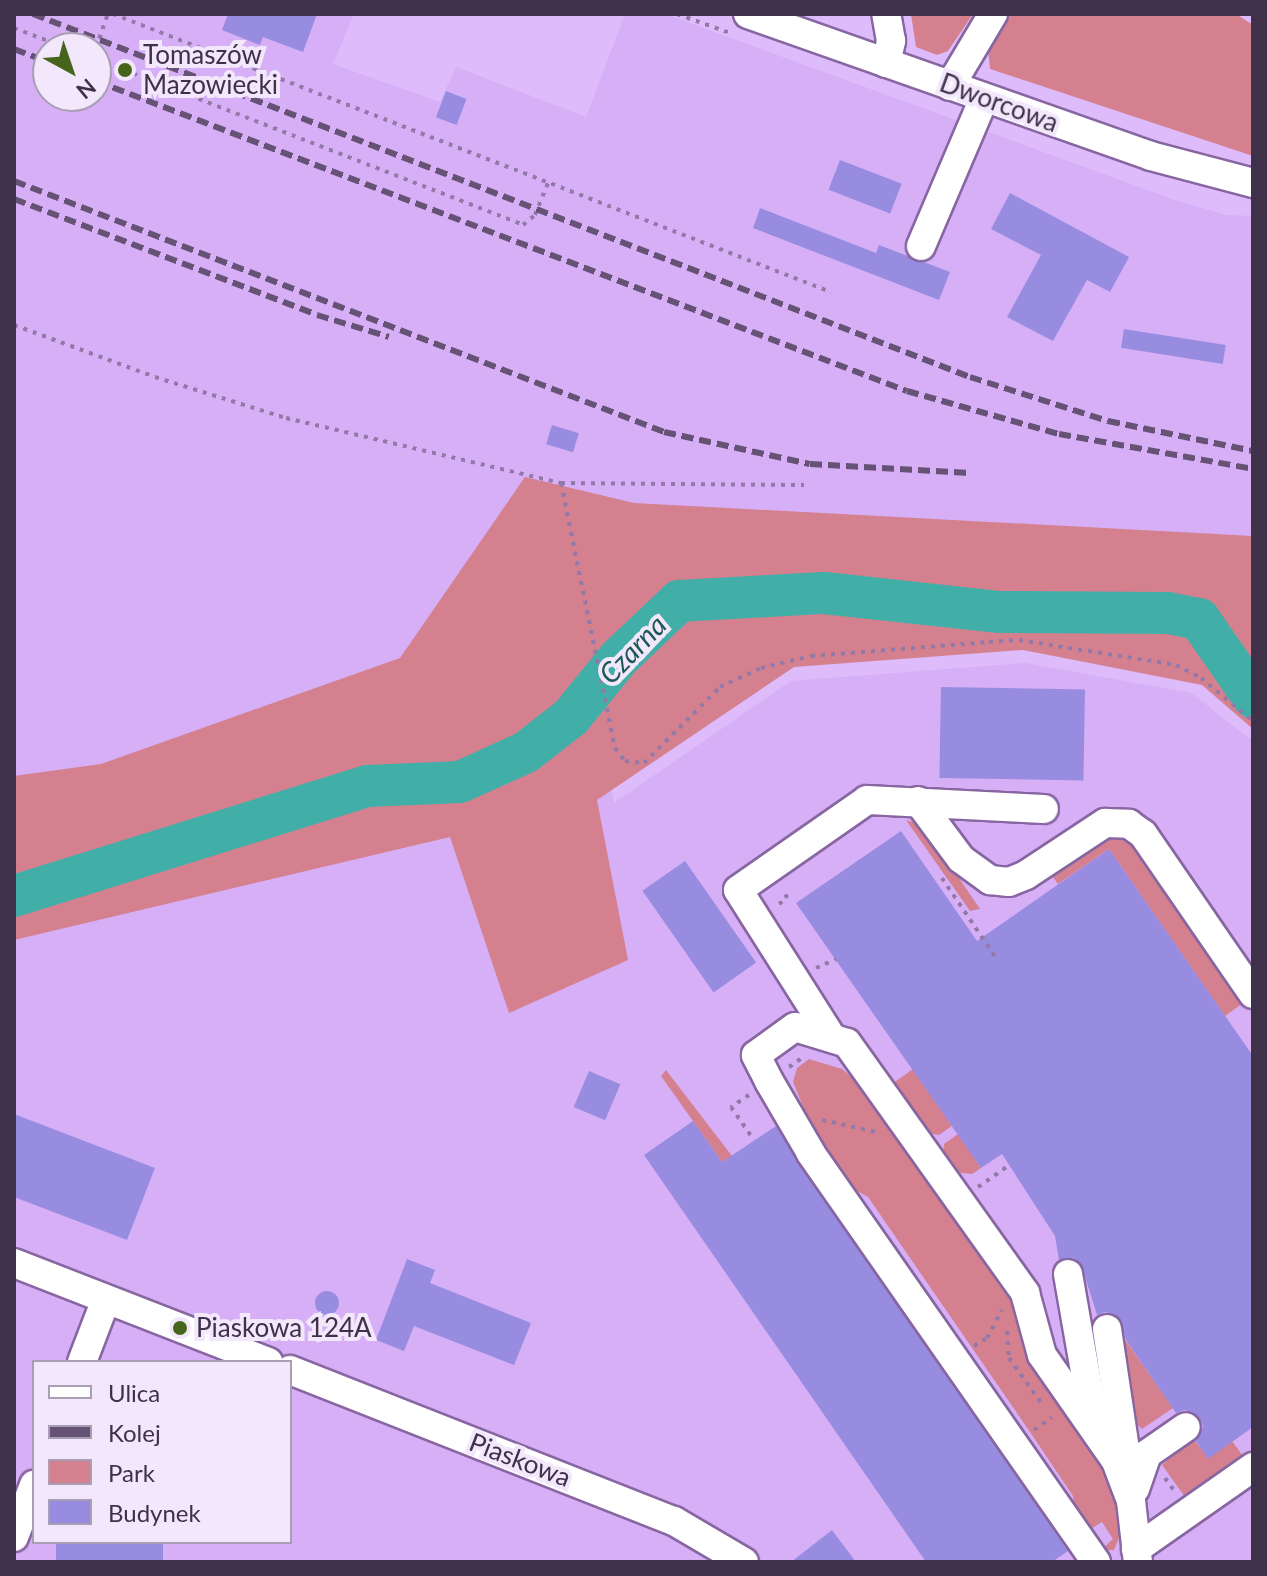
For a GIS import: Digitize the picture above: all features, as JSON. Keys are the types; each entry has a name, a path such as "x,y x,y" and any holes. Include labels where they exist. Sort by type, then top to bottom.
{"street":[{"name":"Dworcowa","path":"748,14 1213,177 1253,183"},
{"path":"886,14 891,41 886,63"},
{"path":"950,86 993,14"},
{"path":"921,246 984,98"},
{"path":"832,1038 738,890 867,800 1044,809"},
{"path":"918,801 961,859 990,880 1009,882 1026,875 1105,823 1129,824 1143,834 1253,994"},
{"path":"1096,1562 788,1114 756,1055 795,1027 847,1043 1025,1293 1042,1355 1113,1457 1131,1501"},
{"path":"14,1263 263,1360"},
{"path":"1068,1274 1095,1430"},
{"path":"83,1360 106,1299"},
{"path":"1087,1301 1113,1457"},
{"path":"1107,1329 1129,1451 1137,1555"},
{"name":"Piaskowa","path":"292,1371 674,1521 744,1562"},
{"path":"1131,1501 1147,1454 1186,1427"},
{"path":"1137,1555 1253,1467"},
{"path":"14,1537 32,1490"}],"path":[{"path":"111,14 831,292"},
{"path":"112,65 523,225 535,215 548,183"},
{"path":"14,325 155,377 286,418 561,483 804,485"},
{"path":"561,483 615,748 625,761 644,763 720,687 761,668 811,656 1019,640 1176,665 1201,678 1253,721"},
{"path":"937,871 996,958"},
{"path":"772,909 787,898 781,876"},
{"path":"806,957 818,982"},
{"path":"814,969 836,959"},
{"path":"788,1114 888,1136 880,1124"},
{"path":"956,1358 987,1338 1005,1304"}],"shaded area":[{"path":"14,14 354,14 333,64 440,102 456,67 586,117 625,14 665,14 1172,199 1226,215 1253,216 1253,658 558,503 614,803 791,681 1025,663 1191,693 1253,741 1253,1562 14,1562"}],"green space":[{"path":"911,14 973,14 948,51 937,55 916,47"},
{"path":"1011,14 1236,14 1253,25 1253,156 990,69 988,48"},
{"path":"525,477 634,503 1253,536 1253,729 1202,685 1023,650 794,667 597,800 628,960 509,1013 450,837 14,940 14,776 101,764 400,658"},
{"path":"906,820 923,825 980,909 970,911"},
{"path":"1116,832 1137,845 1246,1001 1225,1016 1109,849 1058,884 1048,870"},
{"path":"809,1059 842,1069 859,1083 1014,1306 1028,1361 1104,1468 1123,1528 1114,1550 1101,1550 1113,1539 1102,1522 1086,1532 1075,1516 1073,1496 1030,1432 868,1197 846,1185 815,1136 793,1082 797,1068"},
{"path":"913,1069 952,1126 939,1135 926,1133 892,1084"},
{"path":"666,1070 732,1156 722,1162 661,1076"},
{"path":"958,1134 981,1168 972,1174 954,1172 943,1157 944,1144"},
{"path":"1117,1328 1173,1408 1142,1429 1135,1423"},
{"path":"1193,1438 1208,1458 1232,1441 1245,1459 1185,1497 1162,1465"}],"building":[{"path":"228,14 317,14 303,52 263,37 260,45 222,30"},
{"path":"446,91 467,99 457,125 436,117"},
{"path":"840,160 902,184 890,214 829,190"},
{"path":"1010,193 1129,257 1110,292 1087,280 1053,341 1007,317 1041,255 991,229"},
{"path":"760,208 876,253 879,245 950,272 939,300 753,228"},
{"path":"1124,329 1226,345 1223,364 1121,348"},
{"path":"552,425 579,433 573,452 546,444"},
{"path":"941,687 1085,690 1083,780 939,778"},
{"path":"901,831 977,941 1109,849 1253,1056 1253,1427 1208,1459 1196,1441 1203,1426 1199,1417 1185,1410 1176,1413 1126,1340 1120,1318 1105,1312 1097,1315 1081,1264 1073,1258 1059,1260 1055,1236 1002,1154 981,1168 796,903"},
{"path":"685,861 756,963 714,992 642,891"},
{"path":"589,1071 620,1084 605,1120 574,1107"},
{"path":"14,1114 155,1168 127,1240 14,1197"},
{"path":"693,1121 722,1162 776,1126 1068,1551 1052,1562 926,1562 644,1155"},
{"path":"407,1259 435,1270 430,1283 531,1323 514,1365 414,1326 404,1351 376,1340"},
{"path":"327,1291 336,1294 339,1303 336,1312 327,1315 318,1312 315,1303 318,1294"},
{"path":"832,1530 856,1562 791,1562"},
{"path":"56,1544 163,1544 163,1562 56,1562"}],"waterway":[{"name":"Czarna","path":"14,896 367,786 460,782 526,752 571,717 619,658 679,601 824,593 1000,612 1168,613 1199,619 1253,697"}],"railway":[{"path":"33,14 970,377 1108,421 1253,451"},
{"path":"14,49 32,56"},
{"path":"112,87 907,391 1059,434 1253,469"},
{"path":"14,181 664,432 810,464 970,473"},
{"path":"14,199 317,315 389,337"}],"place":[{"name":"Tomaszów Mazowiecki","path":"125,70"},
{"name":"Piaskowa 124A","path":"180,1328"}]}
